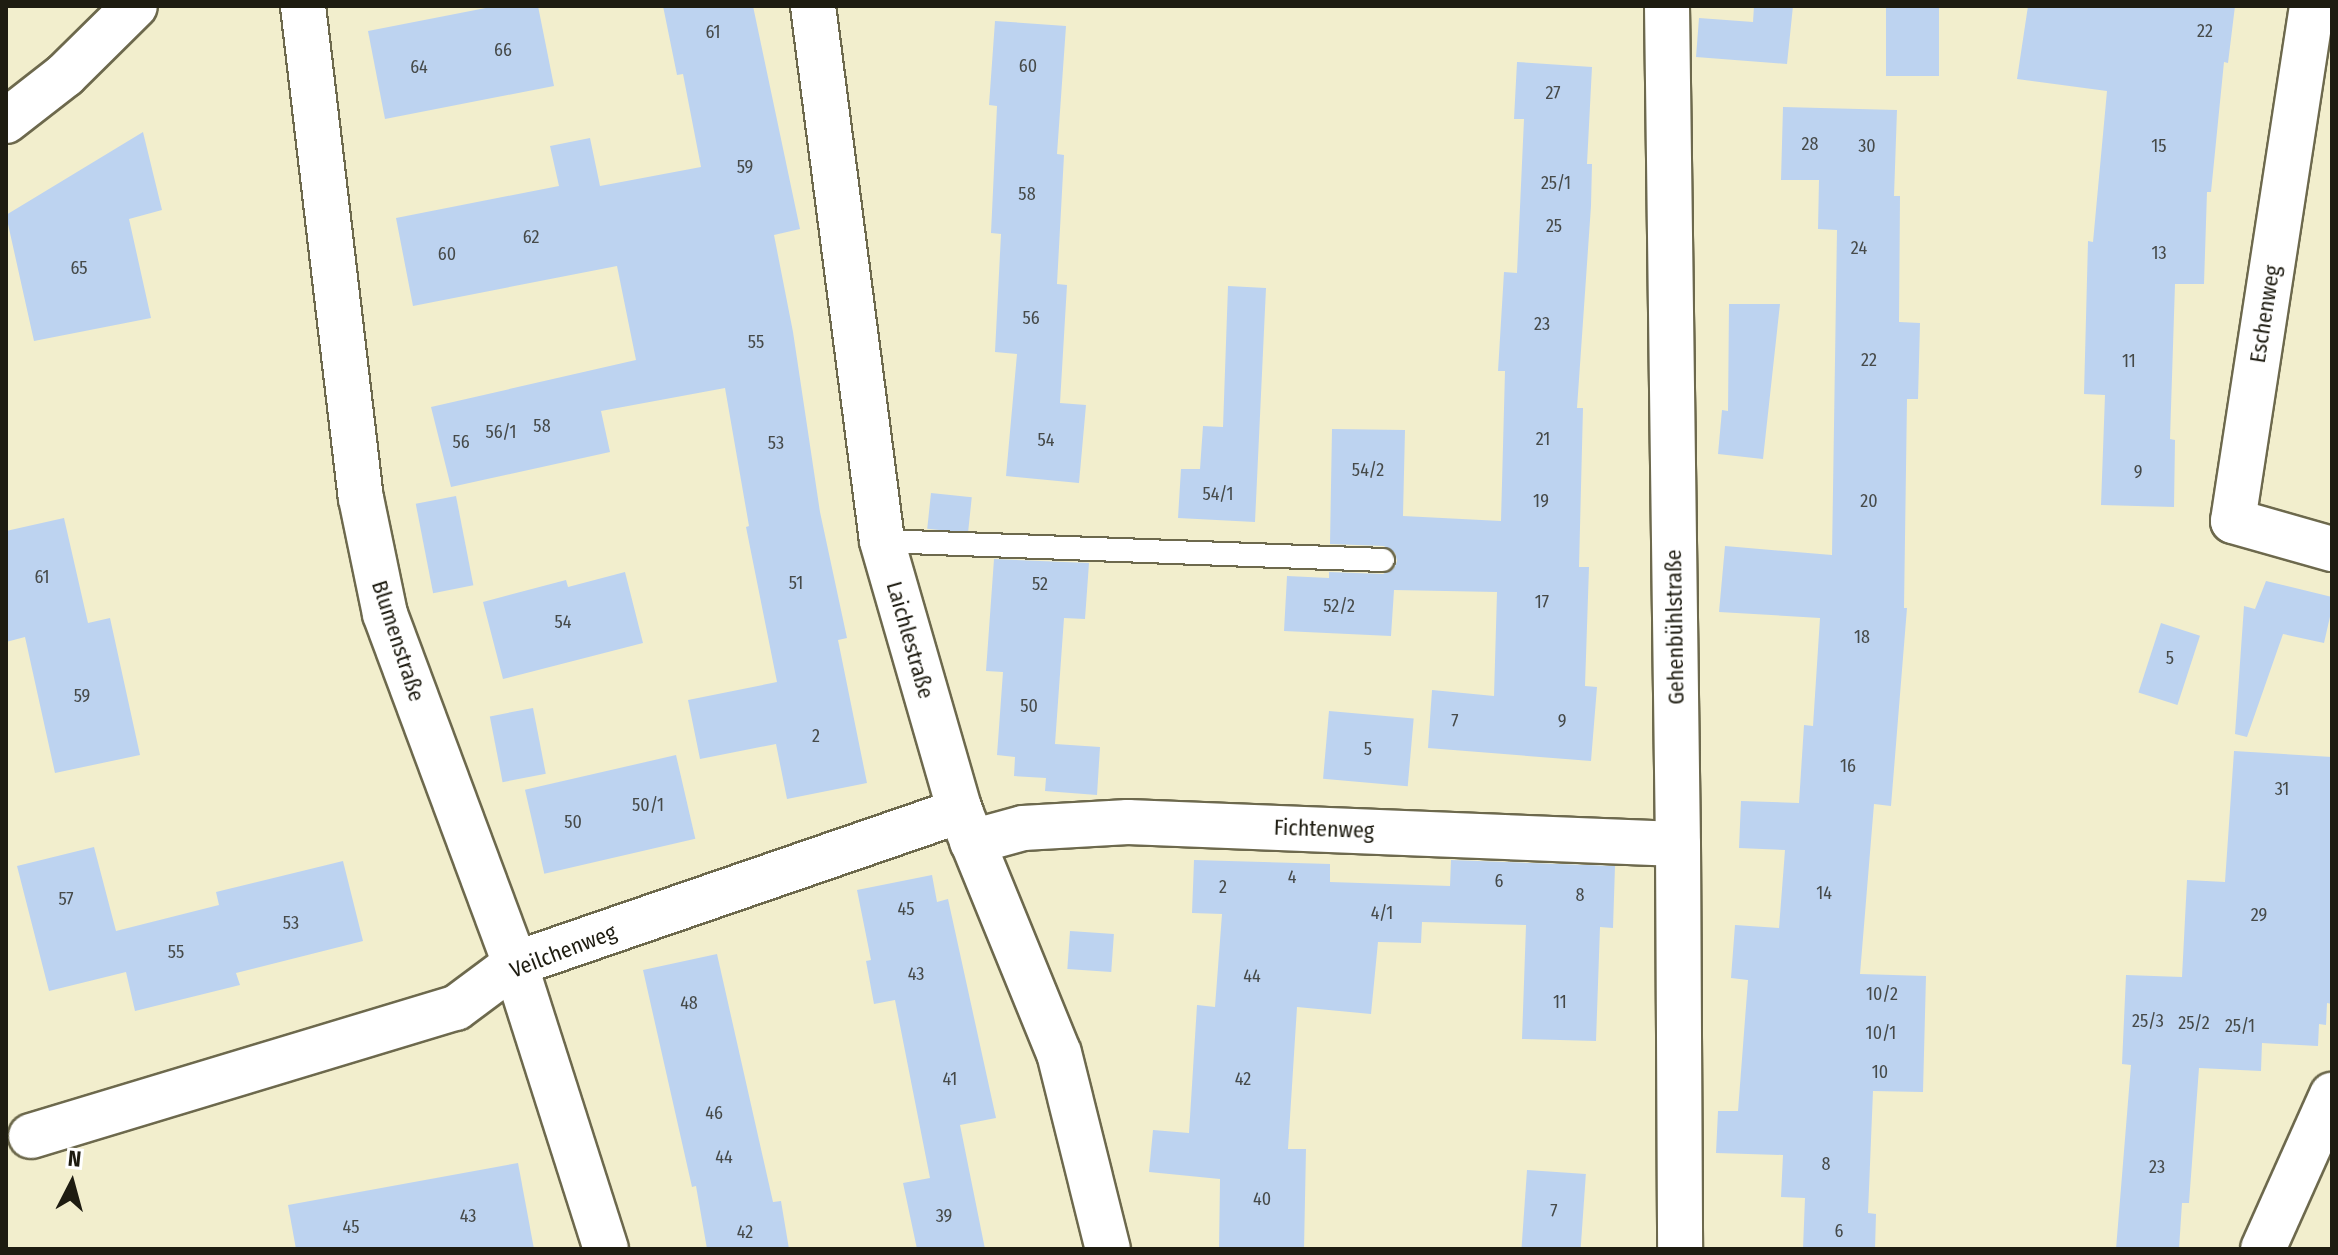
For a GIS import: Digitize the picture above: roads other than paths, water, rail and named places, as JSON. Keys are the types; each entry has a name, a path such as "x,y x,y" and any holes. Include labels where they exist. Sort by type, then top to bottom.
{"street":[{"path":"6,121 65,75 135,6"},
{"name":"Blumenstraße","path":"303,6 361,498 385,614 515,964 606,1249"},
{"name":"Laichlestraße","path":"813,6 882,541 966,826 1059,1053 1108,1249"},
{"name":"Gehenbühlstraße","path":"1667,6 1680,1249"},
{"name":"Eschenweg","path":"2312,6 2233,521 2332,549"},
{"name":"Fichtenweg","path":"966,826 1023,828 1128,822 1678,844"},
{"name":"Veilchenweg","path":"31,1136 456,1008 515,964 966,826"},
{"path":"2263,1249 2332,1095"}],"lane":[{"path":"882,541 1383,560"}]}
